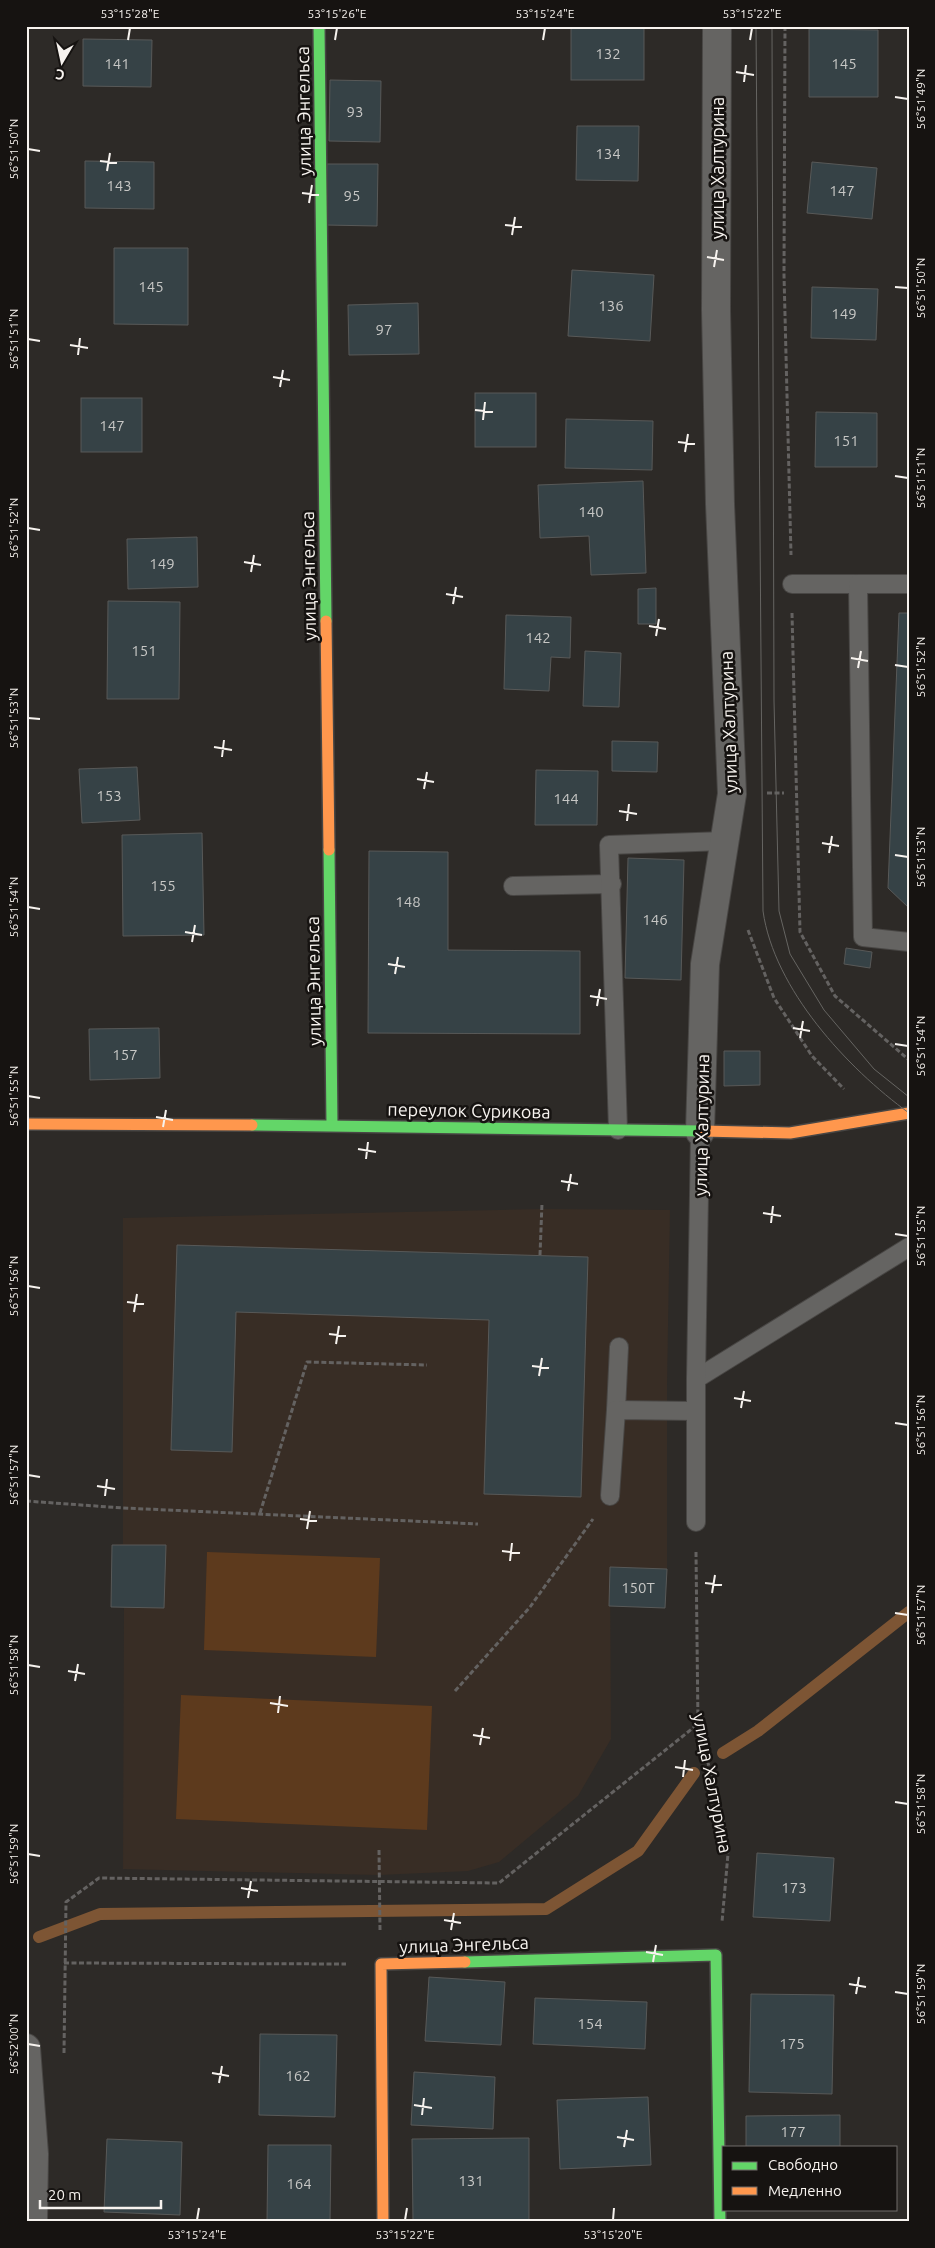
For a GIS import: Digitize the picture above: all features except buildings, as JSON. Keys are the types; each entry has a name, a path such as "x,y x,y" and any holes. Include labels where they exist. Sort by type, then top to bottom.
{"street":[{"name":"улица Энгельса","path":"319,26 332,1125"},
{"name":"улица Халтурина","path":"700,1132 705,964 732,794 720,504 716,320 717,26"},
{"name":"переулок Сурикова","path":"26,1124 332,1125 790,1133 909,1112"},
{"name":"улица Энгельса","path":"382,2222 381,1964 716,1954"},
{"path":"716,1954 720,2222"},
{"path":"26,2048 34,2154 33,2222"}],"lane":[{"path":"792,584 909,584"},
{"path":"858,584 864,937 909,942"},
{"path":"618,1130 612,884 609,845 725,841"},
{"path":"513,886 612,884"},
{"name":"улица Халтурина","path":"696,1522 700,1132"},
{"path":"696,1379 909,1248"},
{"path":"610,1496 619,1347"},
{"path":"616,1410 696,1411"}],"path":[{"path":"748,926 749,936 774,998 812,1056 876,1118"},
{"path":"540,1256 542,1203"},
{"path":"260,1513 307,1362 427,1364"},
{"path":"454,1691 530,1606 610,1496"},
{"path":"26,1501 123,1508 478,1524"},
{"name":"улица Халтурина","path":"696,1522 698,1724 723,1821 728,1854 725,1905 716,1954"},
{"path":"64,1949 66,1902 99,1878 378,1883 499,1883 698,1724"},
{"path":"378,1850 380,1935"},
{"path":"64,1962 381,1964"}],"shaded area":[{"path":"542,1209 670,1210 667,1385 667,1569 610,1567 611,1739 578,1796 499,1862 468,1871 378,1875 123,1869 124,1607 111,1607 112,1545 123,1544 123,1218"},
{"path":"207,1552 380,1558 376,1657 204,1650"},
{"path":"181,1695 432,1706 427,1830 176,1819"}],"waterway":[{"path":"723,1753 758,1731 909,1612"},
{"path":"39,1937 100,1914 546,1909 638,1851 694,1773"}],"tram line":[{"path":"756,26 763,911 770,940 782,969 798,997 817,1024 838,1050 885,1095 909,1113"},
{"path":"772,26 774,701 779,911 790,954 824,1010 874,1069 909,1097"}],"traffic: fast":[{"path":"319,26 326,621"},
{"path":"329,850 332,1125"},
{"path":"252,1125 703,1131"},
{"path":"465,1962 716,1955 720,2222"}],"traffic: slow":[{"path":"326,621 329,850"},
{"path":"703,1131 790,1133 909,1113"},
{"path":"26,1124 252,1125"},
{"path":"383,2222 381,1964 465,1962"}]}
